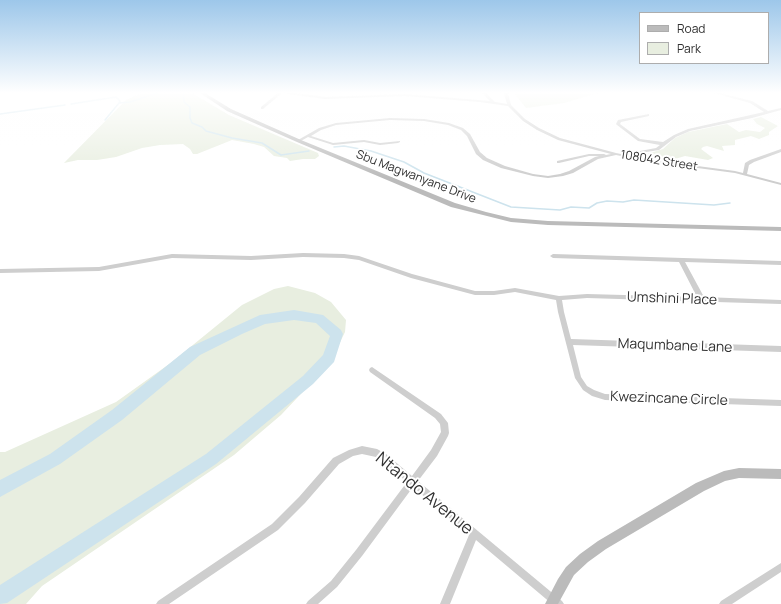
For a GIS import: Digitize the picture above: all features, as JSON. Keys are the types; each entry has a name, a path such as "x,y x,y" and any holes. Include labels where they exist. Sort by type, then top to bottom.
{"main road":[{"name":"Sbu Magwanyane Drive","path":"254,121 453,205 511,220 548,223 781,229"},
{"path":"554,602 570,571 584,558 700,487 724,476 740,473 781,474"}],"street":[{"name":"108042 Street","path":"299,141 330,126 364,121"},
{"name":"108042 Street","path":"429,121 456,126 466,132 478,153 485,159 514,170 541,176 567,174 605,156 616,154 651,161 745,174 781,184"},
{"path":"526,121 545,133 567,141 616,154 652,151 665,144 675,136 689,130 730,121"},
{"path":"619,121 618,124 625,131 639,140 665,144"},
{"path":"308,136 333,144 360,142 380,144 398,142"},
{"path":"745,174 749,162 781,150"},
{"path":"776,152 781,155"},
{"path":"559,162 589,154 605,156"},
{"name":"Umshini Place","path":"0,271 99,269 172,256 251,258 303,255 344,256 363,259 411,276 475,293 494,293 522,290 561,298 587,296 781,302"},
{"path":"553,256 781,263"},
{"path":"682,260 702,300"},
{"name":"Kwezincane Circle","path":"561,298 561,312 580,383 588,391 599,396 781,403"},
{"name":"Maqumbane Lane","path":"569,342 781,349"},
{"path":"311,604 334,584 347,568 413,482 441,442 445,430 444,423 438,416 372,370"},
{"name":"Ntando Avenue","path":"161,604 275,527 302,500 329,468 344,456 362,450 377,453 554,602"},
{"path":"445,604 474,534"},
{"path":"724,604 781,566"}],"green space":[{"path":"105,121 243,121 318,153 319,156 315,159 290,161 287,158 274,156 264,147 232,140 197,154 193,154 190,149 183,144 160,145 142,148 116,157 97,160 78,160 64,163"},
{"path":"755,121 769,121 778,126 769,132 769,135 759,139 751,136 735,140 735,145 722,146 724,151 707,146 703,147 701,149 713,158 708,160 685,156 675,159 647,154 663,149 675,138 688,132 727,124 739,132 746,130 760,132 765,128"},
{"path":"288,286 315,293 331,302 346,320 345,332 330,363 281,415 234,455 42,586 26,604 0,604 0,452 5,452 116,402 172,362 242,305 274,289"}],"waterway":[{"path":"191,121 206,131 232,138 262,143 281,155 309,151"},
{"path":"334,147 344,146 371,151 404,162 424,173 511,207 560,210 571,207 589,208 597,203 607,201 623,202 634,200 714,205 730,203"},
{"path":"0,489 55,459 117,415 195,351 238,330 264,319 294,315 319,319 337,334 329,358 308,380 211,459 0,596"}]}
